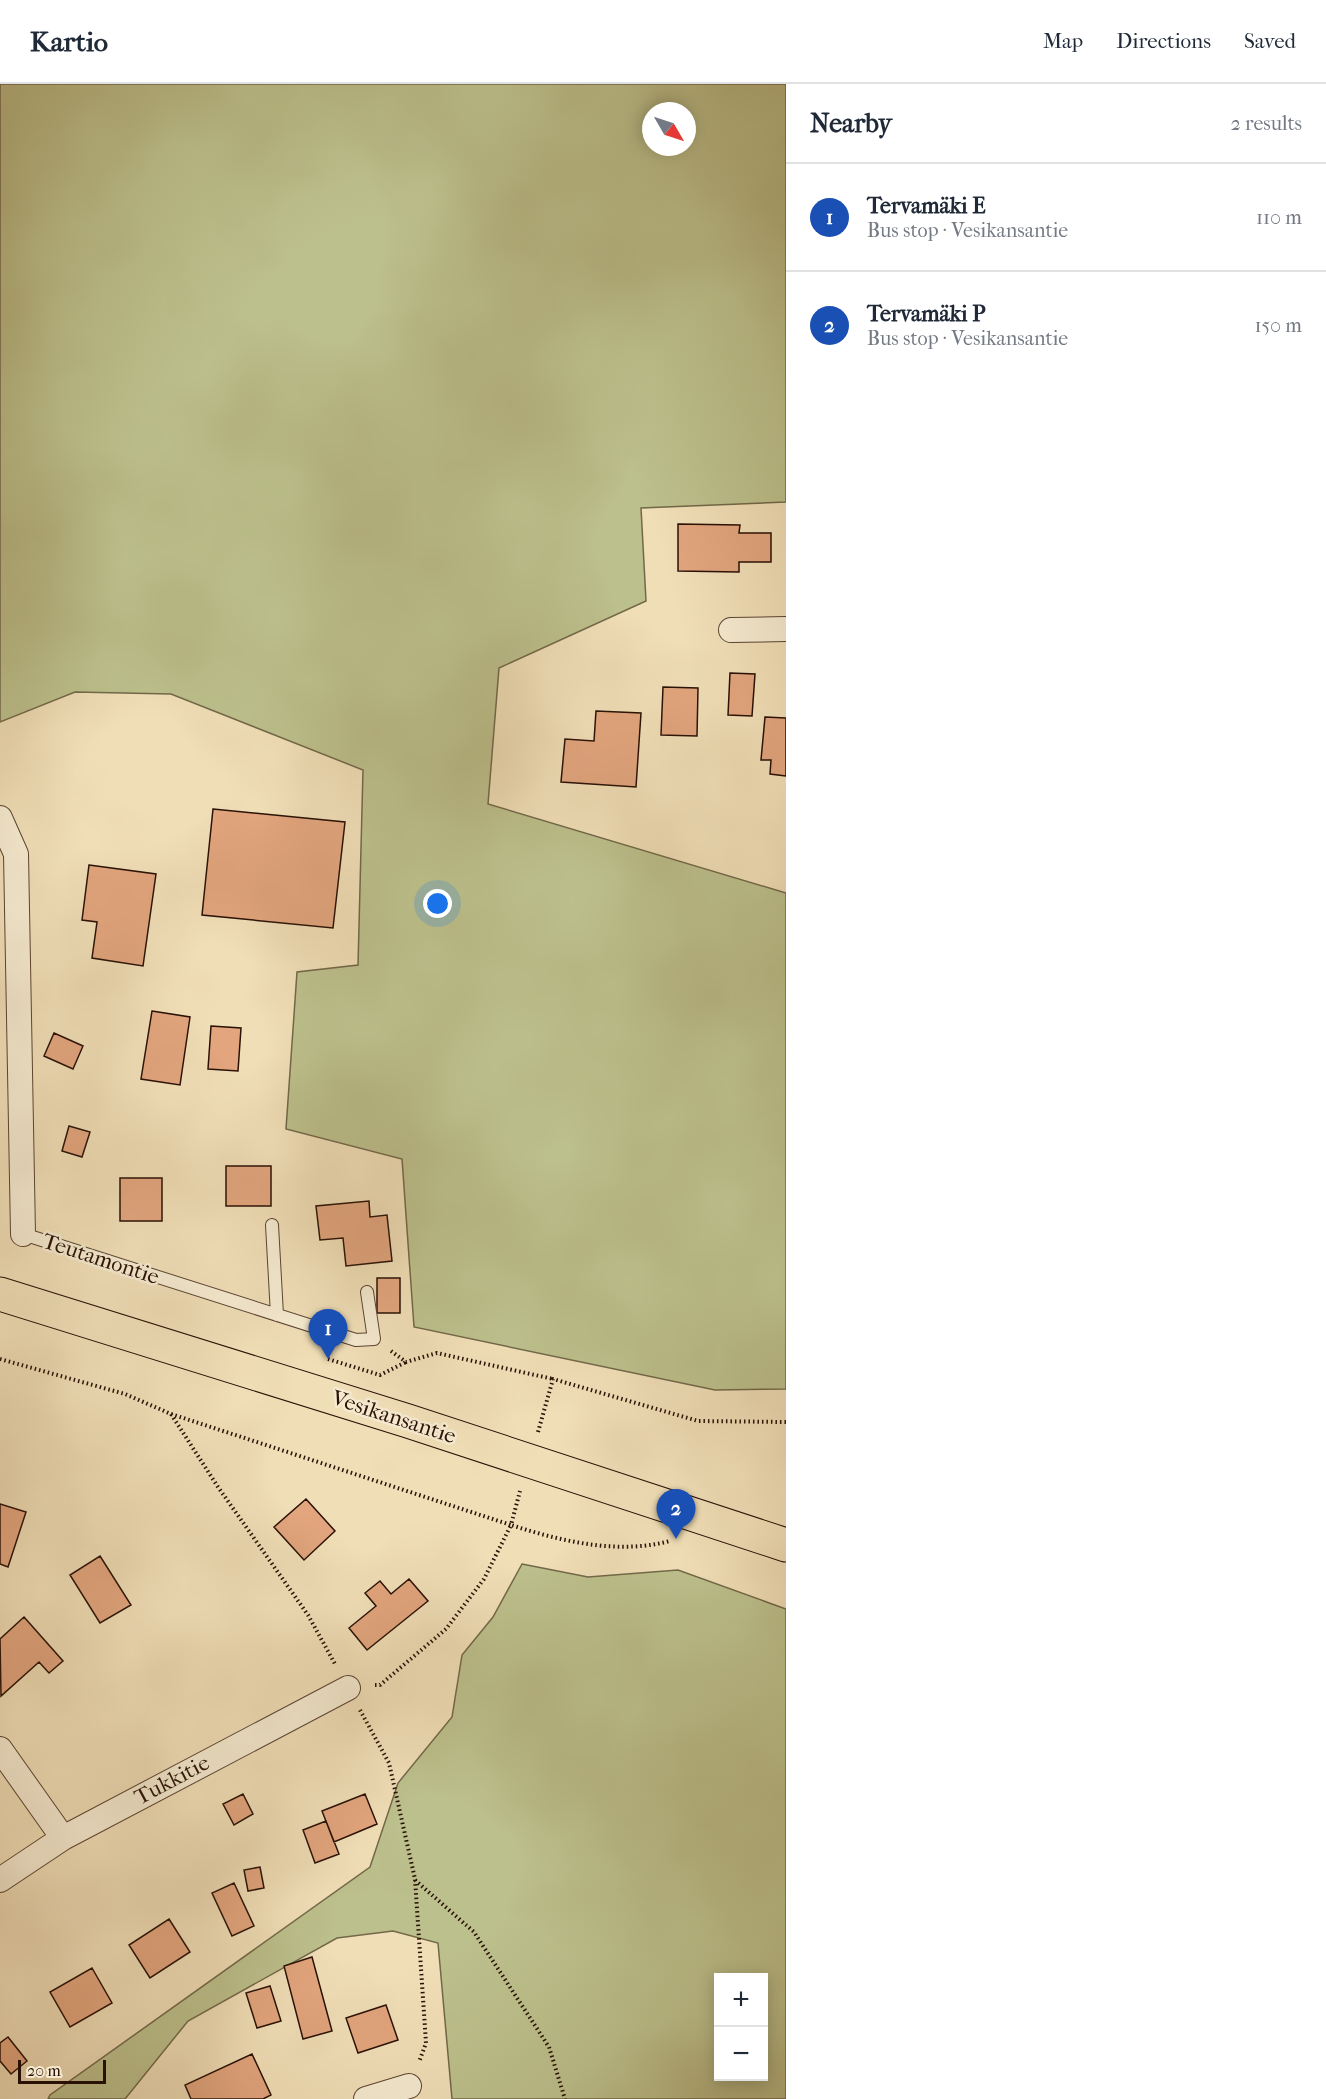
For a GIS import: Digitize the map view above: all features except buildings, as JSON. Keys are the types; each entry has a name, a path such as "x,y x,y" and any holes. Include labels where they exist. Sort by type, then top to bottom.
{"highway":[{"name":"Vesikansantie","path":"0,1294 408,1421 786,1545"}],"street":[{"path":"731,630 786,630"},
{"name":"Teutamontie","path":"0,818 16,854 23,1234"},
{"name":"Tukkitie","path":"0,1880 63,1838 348,1688"},
{"path":"0,1749 63,1838"},
{"path":"366,2099 409,2086"}],"lane":[{"path":"272,1225 277,1315"},
{"name":"Teutamontie","path":"23,1234 356,1340 374,1339"},
{"path":"367,1292 374,1339"}],"path":[{"path":"374,1339 406,1362"},
{"path":"328,1359 380,1375 406,1362 438,1353 553,1379 698,1421 786,1422"},
{"path":"0,1359 125,1394 171,1414 555,1539 614,1546 657,1544 676,1539"},
{"path":"537,1433 553,1379"},
{"path":"171,1414 218,1487 309,1615 389,1763 415,1879 426,2043 409,2086"},
{"path":"348,1688 380,1685 446,1629 484,1579 511,1525 522,1487"},
{"path":"415,1879 474,1932 549,2047 565,2099"}],"green space":[{"path":"0,84 786,84 786,502 641,508 646,601 499,668 488,804 786,893 786,1389 715,1390 414,1327 402,1159 286,1129 297,972 358,965 363,770 171,694 75,692 0,722"},
{"path":"522,1564 588,1577 678,1570 786,1609 786,2099 452,2099 438,1943 393,1931 337,1938 188,2021 125,2099 48,2099 50,2095 370,1867 398,1783 452,1717 462,1655 493,1617"}],"place":[{"name":"Tervamäki E","path":"328,1359"},
{"name":"Tervamäki P","path":"676,1539"}]}
